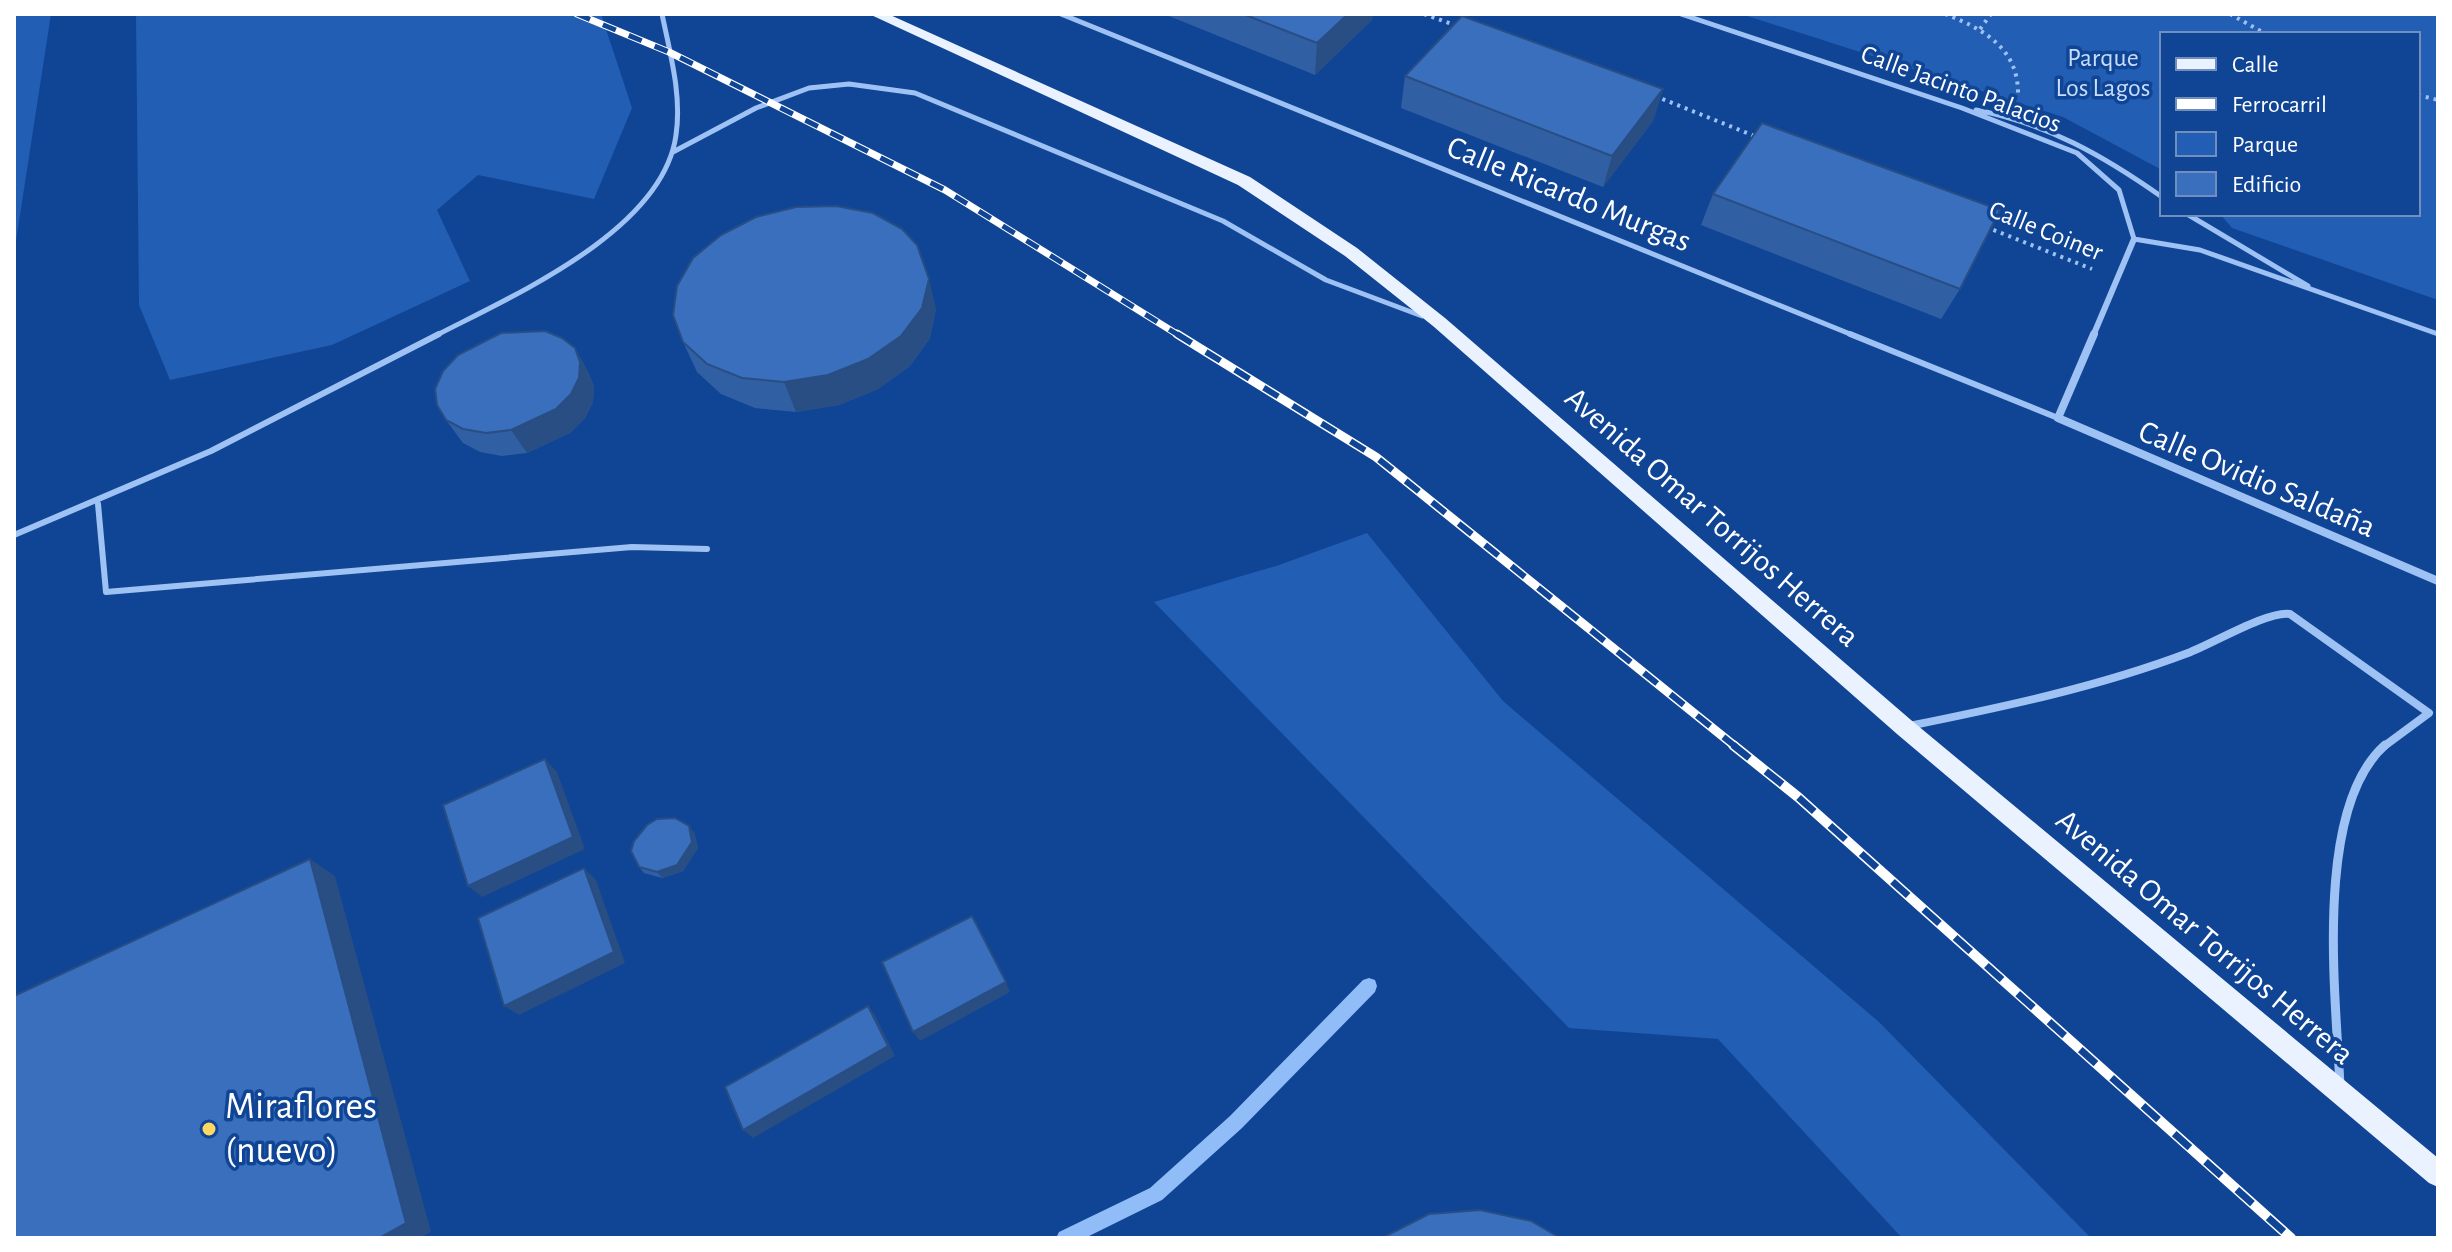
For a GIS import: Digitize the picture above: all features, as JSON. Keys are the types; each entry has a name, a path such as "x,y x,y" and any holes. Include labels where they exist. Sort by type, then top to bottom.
{"main road":[{"name":"Avenida Omar Torrijos Herrera","path":"876,14 1244,181 1351,252 1439,322 1904,727 2438,1174"}],"street":[{"path":"2058,418 2134,239"},
{"name":"Calle Ovidio Saldaña","path":"2058,418 2438,581"},
{"path":"1904,727 2059,696 2157,665 2239,633 2280,612 2290,614 2433,711 2375,754 2349,798 2338,843 2340,1092"}],"lane":[{"path":"14,535 98,504 256,431 538,281 604,238 650,192 673,152 678,95 662,14"},
{"name":"Calle Ricardo Murgas","path":"1061,14 2058,418"},
{"name":"Calle Jacinto Palacios","path":"1681,14 2046,138 2094,165 2119,190 2134,239"},
{"path":"673,152 771,101 812,87 867,84 915,93 1223,221 1326,280 1439,322"},
{"path":"1962,108 2014,115 2069,138 2121,167 2160,196"},
{"path":"2190,216 2322,294"},
{"path":"2134,239 2200,250 2438,334"},
{"path":"98,504 106,592 632,547 707,549"}],"path":[{"path":"1424,14 1469,30"},
{"path":"1945,14 1980,29 1997,41 2017,71 2014,115"},
{"path":"1980,29 1991,14"},
{"path":"2230,14 2262,32"},
{"path":"1648,94 1765,140"},
{"name":"Calle Coiner","path":"1984,226 2116,278"}],"green space":[{"path":"14,14 51,14 14,254"},
{"path":"136,14 601,14 632,108 594,199 478,175 437,210 470,281 332,345 170,380 139,305"},
{"name":"Parque Los Lagos","path":"1741,14 2438,14 2438,300 2232,228 2222,216 2420,216 2420,32 2160,32 2160,169 2063,117"},
{"path":"1367,533 1503,701 1879,1022 2091,1238 1902,1238 1718,1039 1569,1028 1154,602 1279,565"}],"building":[{"path":"1243,14 1348,14 1317,43"},
{"path":"1462,16 1663,89 1612,156 1405,76"},
{"path":"1762,123 2000,210 1960,289 1713,194"},
{"path":"836,206 873,213 902,229 917,245 929,279 922,308 901,336 868,359 828,375 784,382 742,378 707,364 683,342 673,315 677,286 693,258 721,235 756,217 796,207"},
{"path":"545,331 575,348 580,362 579,378 571,394 556,409 511,430 486,433 463,429 446,420 437,405 435,389 443,371 458,355 501,333"},
{"path":"545,759 573,837 468,886 443,805"},
{"path":"675,818 689,826 692,842 677,865 657,872 639,867 631,851 634,841 647,825 657,819"},
{"name":"Miraflores (nuevo)","path":"310,859 406,1223 379,1238 14,1238 14,996"},
{"path":"584,868 614,952 504,1006 478,918"},
{"path":"972,916 1006,982 913,1032 882,962"},
{"path":"868,1006 888,1046 743,1130 725,1087"},
{"path":"1480,1210 1531,1221 1560,1238 1382,1238 1429,1214"}],"waterway":[{"path":"1065,1238 1156,1194 1236,1122 1369,986"}],"railway":[{"path":"577,14 669,52 945,190 1180,336"},
{"path":"1177,334 1376,457 1736,747"},
{"path":"1733,745 1798,797 2291,1238"}],"place":[{"name":"Miraflores (nuevo)","path":"209,1129"}]}
